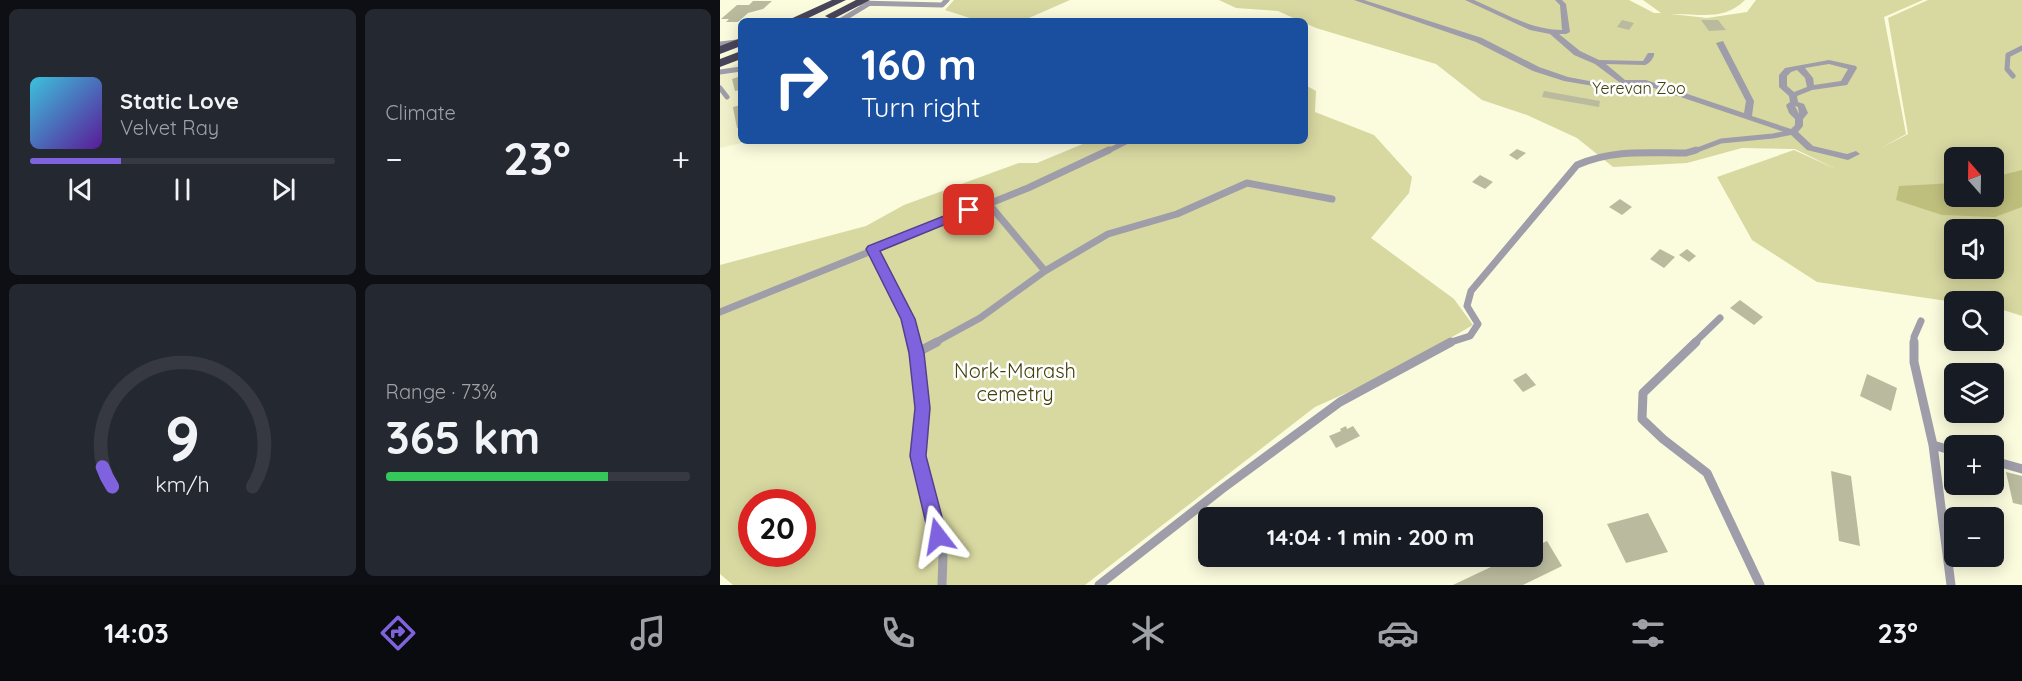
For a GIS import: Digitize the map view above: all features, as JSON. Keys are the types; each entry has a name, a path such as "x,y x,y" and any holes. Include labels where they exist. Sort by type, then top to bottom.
{"highway":[{"path":"799,18 841,0"},
{"path":"826,18 864,2"},
{"path":"720,50 738,43"},
{"path":"720,63 738,59"}],"street":[{"path":"1468,0 1533,28 1566,32 1563,4 1558,0"},
{"path":"1361,1 1479,40 1514,59 1557,76 1605,86 1620,86 1623,82"},
{"path":"1552,32 1577,53 1598,62 1623,82 1643,82 1793,132 1809,148 1848,157 1856,154"},
{"path":"1720,43 1750,100 1748,117"},
{"path":"1598,62 1645,63 1651,55"},
{"path":"1793,99 1784,87 1783,75 1788,70 1829,62 1853,68 1844,83 1824,87 1810,86 1793,99 1790,105 1793,113 1799,118 1799,126 1793,132"},
{"path":"1800,67 1809,78 1810,86"}],"lane":[{"path":"844,18 864,2 942,5 947,0"},
{"path":"720,44 738,42"},
{"path":"2013,76 2007,69 2008,55 2022,48"},
{"path":"720,72 738,60"},
{"path":"720,88 726,97"},
{"path":"1099,585 1194,510 1340,402 1452,341 1470,336 1478,324 1467,306 1471,291 1577,165 1596,155 1618,151 1689,153 1708,143 1727,139 1782,136 1793,132"},
{"path":"720,312 800,277 1055,176 1122,144"},
{"path":"916,353 980,318 1045,271 1108,234 1177,214 1247,183 1332,199"},
{"path":"988,202 1045,271"},
{"path":"872,249 908,319 916,353 923,408 918,456 943,556 942,585"},
{"path":"1720,318 1643,393 1642,419 1663,439 1707,473 1760,585"},
{"path":"1921,321 1914,336 1914,362 1933,445 1951,585"},
{"path":"1933,445 1944,448"},
{"path":"2004,464 2022,469"}],"shaded area":[{"path":"738,63 738,144 720,148 720,71"},
{"path":"2022,170 2022,207 1995,217 1942,215 1896,200 1899,186 1944,184 1944,207 2004,207 2004,174"}],"green space":[{"path":"954,0 1070,0 1029,18 970,18 945,10"},
{"name":"Yerevan Zoo","path":"1219,0 1629,0 1654,13 1661,13 1643,0 1745,0 1737,7 1719,14 1671,14 1707,18 1747,12 1756,0 1923,0 1884,17 1906,134 1881,148 1908,134 1888,18 1928,0 2022,0 2022,316 2004,310 2004,291 1944,291 1944,301 1817,282 1752,240 1717,177 1794,150 1838,170 1795,149 1742,148 1687,163 1613,167 1577,138 1527,115 1482,100 1436,64 1316,28 1308,24 1308,18 1293,18 1278,11 1236,8"},
{"name":"Nork-Marash cemetry","path":"1308,87 1316,91 1315,112 1374,135 1412,177 1409,193 1371,238 1454,299 1473,325 1384,376 1315,407 1085,585 733,585 720,574 720,265 866,226 904,205 1019,163 1037,163 1083,144 1308,144"}],"building":[{"path":"753,1 772,1 763,9 738,18 738,22 726,22 729,19 721,19 737,5 749,5"},
{"path":"1622,20 1634,23 1629,30 1617,27"},
{"path":"1701,20 1718,20 1726,30 1709,31"},
{"path":"738,77 738,90 735,91 732,79"},
{"path":"1544,91 1600,101 1599,107 1542,97"},
{"path":"738,106 737,128 733,107"},
{"path":"1517,149 1526,153 1517,160 1509,155"},
{"path":"1480,175 1493,182 1485,189 1472,182"},
{"path":"1620,199 1632,207 1622,215 1609,207"},
{"path":"1660,249 1675,257 1664,268 1650,259"},
{"path":"1687,249 1696,256 1689,262 1679,255"},
{"path":"1740,300 1763,317 1754,325 1730,308"},
{"path":"1526,373 1536,385 1523,392 1513,380"},
{"path":"1867,374 1897,388 1891,411 1860,396"},
{"path":"1346,426 1347,429 1353,426 1360,436 1336,448 1329,436"},
{"path":"1831,471 1851,476 1860,546 1839,541"},
{"path":"2006,472 2022,476 2022,505 2013,503"},
{"path":"1648,513 1668,552 1626,563 1607,524"},
{"path":"1547,541 1562,566 1523,585 1453,585 1491,567 1543,567 1543,543"}],"route":[{"path":"938,536 918,456 923,408 916,353 908,319 872,249 969,210"}]}
